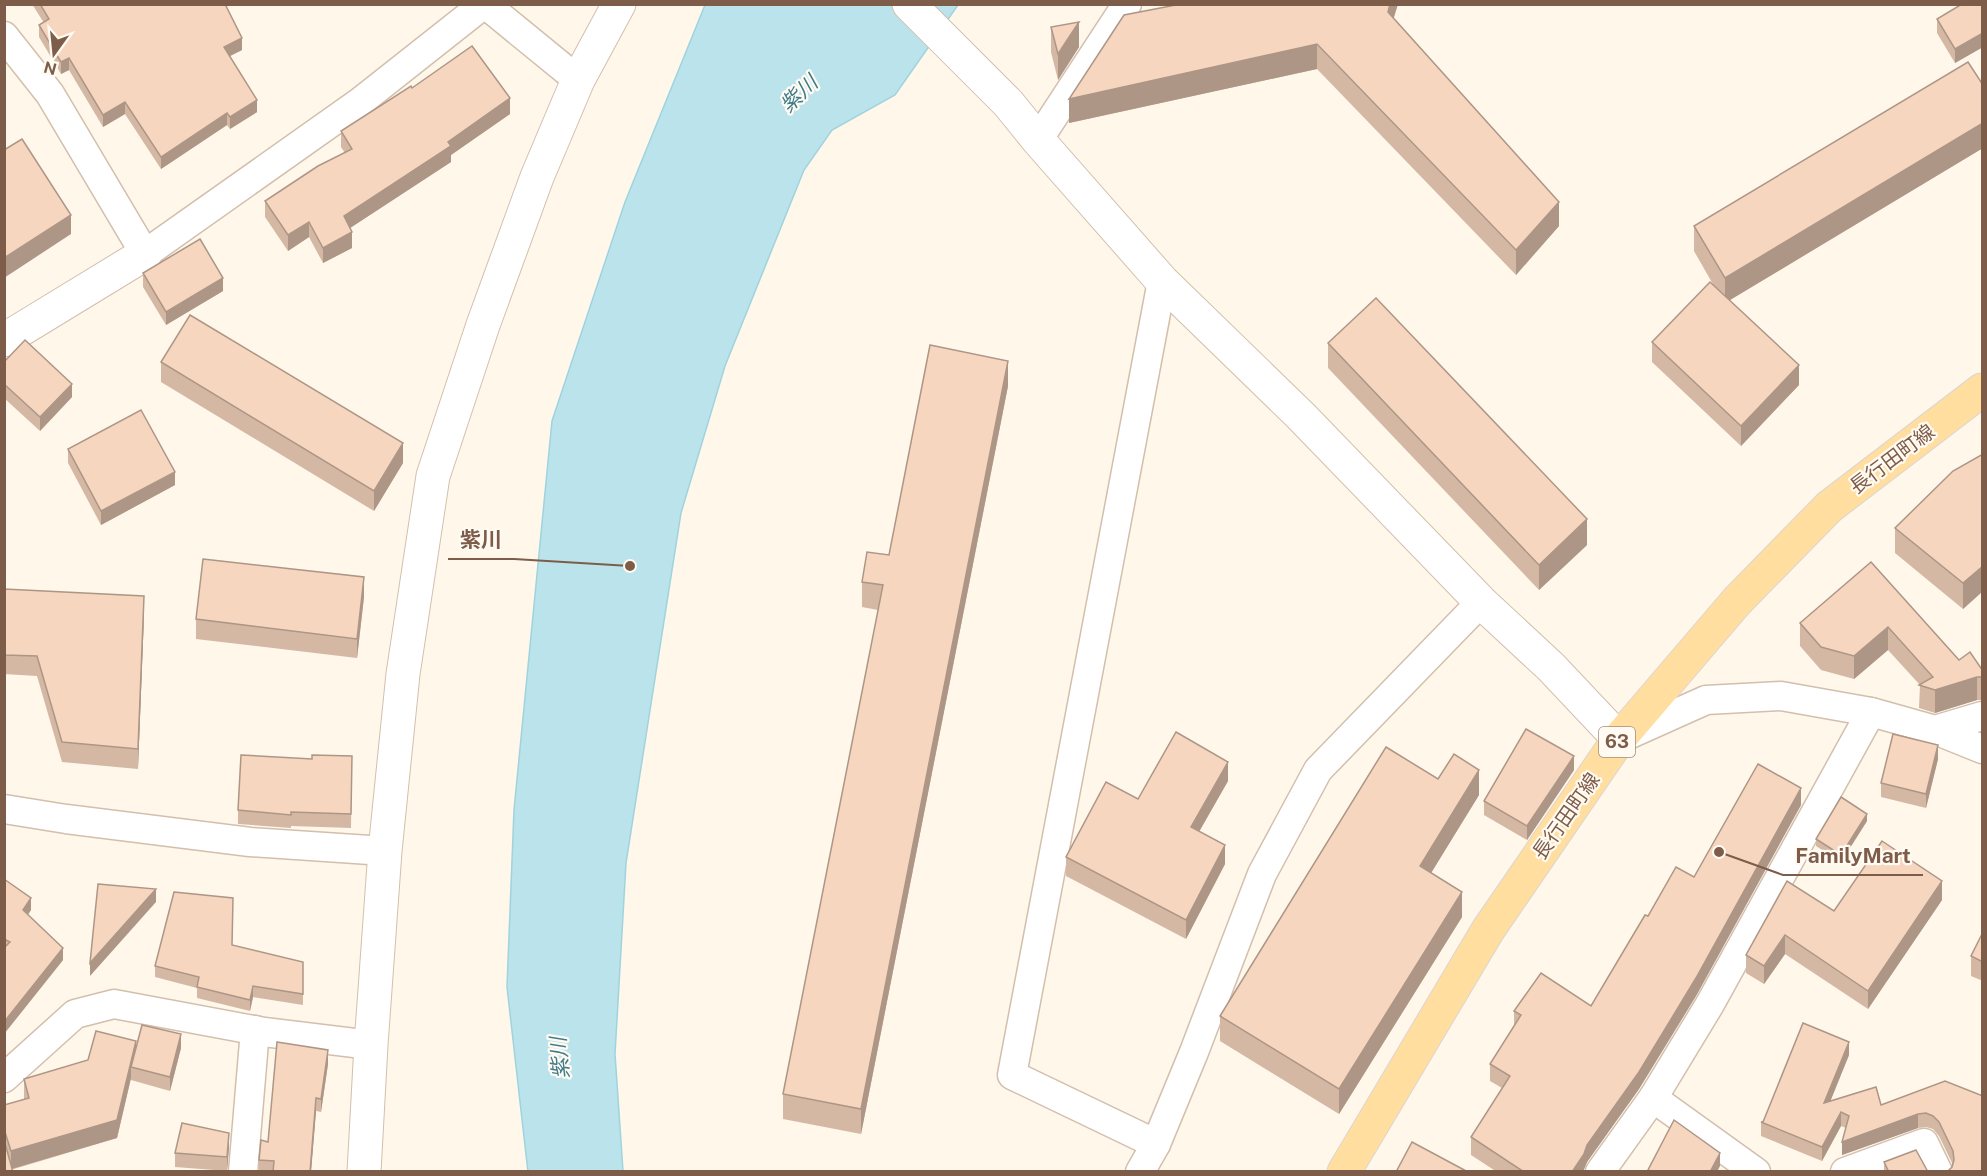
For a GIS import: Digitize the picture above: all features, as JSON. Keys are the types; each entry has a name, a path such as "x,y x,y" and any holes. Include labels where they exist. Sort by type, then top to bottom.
{"main road":[{"name":"長行田町線","path":"1344,1172 1488,930 1620,739 1737,601 1830,507 1983,390"}],"street":[{"path":"4,340 145,254 360,102 484,4 578,80"},
{"path":"364,1172 385,851 403,674 433,476 483,325 533,188 578,80 619,4"},
{"path":"909,4 1008,103 1162,280 1301,416 1481,602 1551,667 1620,739 1706,700 1781,696 1871,712 1935,730 1983,749"},
{"path":"1038,140 1127,4"},
{"path":"4,36 50,93 145,254"},
{"path":"1156,1144 1012,1075 1162,280"},
{"path":"1140,1172 1156,1144 1194,1052 1262,874 1318,770 1481,602"},
{"path":"1600,1172 1653,1098 1710,1004 1871,712"},
{"path":"1935,730 1983,716"},
{"path":"4,809 250,842 385,851"},
{"path":"4,1078 75,1014 114,1004 255,1030 371,1045"},
{"path":"243,1172 255,1030"},
{"path":"1653,1098 1756,1172"},
{"path":"1845,1172 1924,1143 1938,1172"}],"water":[{"path":"705,5 958,5 895,95 832,130 804,170 725,366 681,513 626,863 615,1054 623,1171 528,1172 507,987 514,810 552,421 625,202"}],"building":[{"path":"40,4 225,4 242,38 224,47 257,100 230,117 227,113 161,157 125,102 103,115 69,58 61,62 39,25 49,19"},
{"path":"1181,4 1390,4 1388,12 1559,202 1516,250 1317,44 1069,99 1124,15"},
{"path":"1962,4 1983,4 1983,33 1955,49 1937,19"},
{"path":"1079,22 1058,54 1051,27"},
{"path":"472,46 510,98 448,142 451,146 344,216 352,232 323,248 309,222 288,235 265,201 318,166 352,149 341,131 411,86 412,88"},
{"path":"1968,62 1983,85 1983,123 1725,278 1694,226"},
{"path":"22,139 71,215 4,258 4,150"},
{"path":"200,239 223,278 166,312 143,273"},
{"path":"1710,282 1799,365 1741,426 1652,342"},
{"path":"1376,298 1587,519 1539,565 1328,343"},
{"path":"190,315 403,443 374,491 161,362"},
{"path":"25,340 72,384 40,417 4,384 4,362"},
{"path":"930,345 1008,361 861,1109 783,1094 883,585 862,582 867,552 889,555"},
{"path":"141,410 175,472 101,511 68,449"},
{"path":"1983,454 1983,566 1963,583 1895,528 1953,471"},
{"path":"203,559 364,577 357,639 196,619"},
{"path":"1871,562 1959,660 1970,652 1983,671 1983,677 1935,690 1919,685 1933,677 1888,627 1854,656 1821,647 1800,623"},
{"path":"4,589 144,596 138,749 62,742 37,656 4,655"},
{"path":"1526,729 1574,756 1527,826 1484,801"},
{"path":"1176,732 1228,762 1191,827 1225,845 1186,920 1066,857 1106,782 1138,799"},
{"path":"1893,734 1938,745 1926,794 1881,783"},
{"path":"1386,747 1438,779 1454,754 1479,770 1420,866 1462,892 1339,1089 1220,1016"},
{"path":"241,755 312,759 312,755 352,756 351,814 291,812 291,815 238,810"},
{"path":"1758,764 1801,788 1696,978 1639,1072 1587,1145 1572,1172 1524,1172 1471,1137 1510,1076 1490,1064 1521,1015 1514,1011 1541,973 1591,1006 1676,867 1694,877"},
{"path":"1841,797 1867,814 1841,855 1816,839"},
{"path":"1882,841 1942,881 1868,991 1785,935 1764,966 1746,955 1787,881 1834,911"},
{"path":"4,879 31,898 23,910 63,948 4,1022 4,948 10,942 4,939"},
{"path":"98,884 156,889 90,963"},
{"path":"174,892 233,898 232,945 303,962 303,994 253,986 250,1000 197,987 199,977 155,966"},
{"path":"1983,932 1983,962 1971,956"},
{"path":"1803,1023 1849,1042 1824,1103 1876,1087 1881,1105 1945,1081 1983,1096 1983,1172 1947,1172 1954,1160 1953,1151 1939,1122 1926,1113 1842,1142 1849,1116 1841,1112 1822,1147 1761,1122 1763,1122"},
{"path":"142,1025 181,1034 170,1077 131,1067"},
{"path":"96,1031 136,1041 117,1120 11,1151 4,1129 4,1105 29,1098 24,1079 88,1060"},
{"path":"277,1042 328,1050 321,1099 316,1098 310,1172 273,1172 274,1161 259,1160 261,1140 268,1142"},
{"path":"1674,1120 1720,1153 1710,1172 1652,1172 1648,1170"},
{"path":"182,1123 229,1133 227,1157 175,1153"},
{"path":"4,1140 13,1172 4,1172"},
{"path":"1412,1142 1468,1172 1396,1172"},
{"path":"1916,1150 1928,1172 1889,1172 1884,1162"}],"place":[{"name":"紫川","path":"630,566"},
{"name":"FamilyMart","path":"1719,852"}]}
